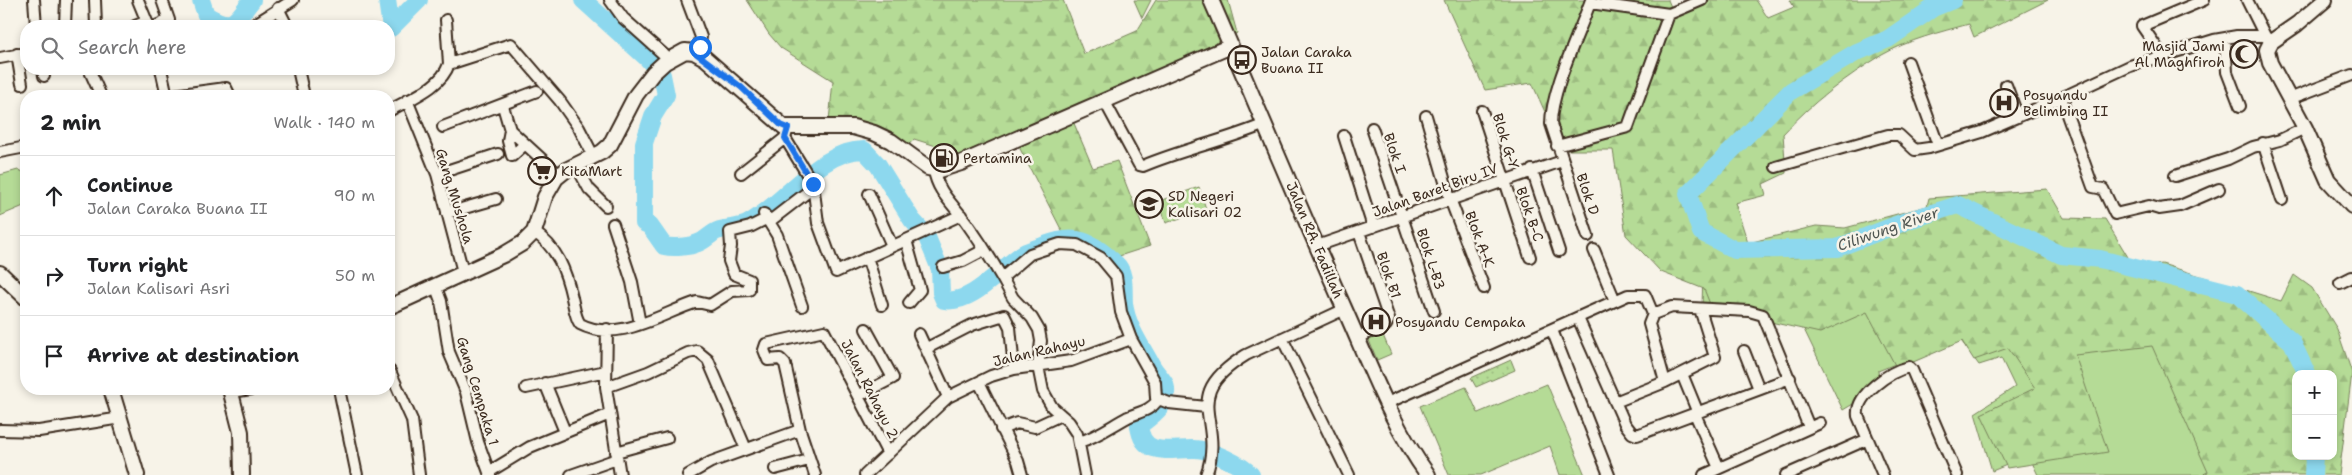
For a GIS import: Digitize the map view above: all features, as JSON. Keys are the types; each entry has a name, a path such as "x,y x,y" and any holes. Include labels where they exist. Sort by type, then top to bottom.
{"street":[{"path":"34,0 36,20"},
{"path":"65,20 66,0"},
{"path":"95,0 96,20"},
{"path":"138,0 148,20"},
{"path":"162,0 169,20"},
{"path":"261,20 292,0"},
{"path":"610,0 623,18 667,61"},
{"path":"687,0 701,37 697,54"},
{"name":"Jalan RA. Fadillah","path":"1211,0 1344,309 1407,443 1428,475"},
{"path":"1590,2 1669,14 1702,0"},
{"path":"2162,55 2142,26 2204,0"},
{"path":"2246,0 2268,39 2267,54 2305,128 2328,180 2351,204"},
{"path":"1776,167 1888,135 1899,135 1919,150 1982,132 2130,66 2162,55 2225,38 2268,39 2296,24 2325,0"},
{"name":"Blok D","path":"1588,236 1551,124 1552,110 1590,2"},
{"path":"278,8 284,20"},
{"path":"1557,146 1628,127 1669,14"},
{"path":"395,107 436,83 444,76 449,64 446,20"},
{"path":"2225,38 2227,72 2240,106"},
{"path":"449,64 511,44 560,101 580,128 594,157"},
{"path":"741,173 786,133 839,126 864,129 891,142 920,164 934,170 961,163 1231,46"},
{"path":"395,303 510,252 528,240 534,232 545,197 559,175 594,157 614,141 636,95 653,73 667,61 685,51 697,54 716,67 781,125 813,186 818,223 835,270 838,272 961,215"},
{"path":"0,58 20,53"},
{"path":"1908,62 1938,145"},
{"path":"22,75 22,84"},
{"path":"92,75 98,90"},
{"path":"162,75 166,90"},
{"path":"299,75 303,90"},
{"path":"2289,99 2352,75"},
{"path":"2006,85 2018,117"},
{"path":"443,127 503,106 537,91"},
{"path":"2061,98 2092,187 2103,189 2115,214 2149,206 2159,209 2180,206 2219,189"},
{"name":"Gang Mushola","path":"407,100 437,174 463,272"},
{"path":"1105,102 1139,165 1143,166 1181,151 1221,141 1265,124"},
{"path":"503,106 510,130 508,141 512,156 525,144"},
{"name":"Blok G-Y","path":"1482,111 1504,180"},
{"name":"Blok A-K","path":"1426,116 1450,199 1484,288"},
{"name":"Blok I","path":"1372,128 1403,216"},
{"path":"2175,176 2228,159 2263,143 2280,140 2305,128"},
{"path":"510,130 559,175"},
{"path":"1344,136 1373,227"},
{"path":"2263,143 2282,200"},
{"path":"0,152 20,148"},
{"path":"437,174 498,154"},
{"name":"Jalan Baret Biru IV","path":"1317,246 1562,161"},
{"path":"576,165 589,189 606,206"},
{"path":"934,170 935,179 947,199 961,215 1013,298 1032,318 1039,330 1042,341 1038,366 1045,396 1052,407 1073,427 1079,442 1085,475"},
{"path":"1532,170 1559,251"},
{"name":"Blok B-C","path":"1504,180 1530,257"},
{"path":"534,232 549,243 557,254 568,281 580,324 588,327 619,329 640,324 697,302 707,306 714,304 734,290 748,290 749,280 734,274 730,265 730,232 750,227 767,218 813,186"},
{"path":"869,194 892,246"},
{"path":"448,213 496,199"},
{"name":"Blok L-B3","path":"1403,216 1434,311"},
{"path":"767,218 777,235 802,306"},
{"path":"613,224 632,282 640,324"},
{"name":"Blok B1","path":"1358,338 1386,325 1389,319 1359,232"},
{"path":"906,240 920,290 909,303"},
{"path":"1000,276 1022,260 1060,244 1085,247 1107,263 1116,276 1119,306 1131,339 1154,379 1163,402"},
{"path":"944,267 963,261 984,250"},
{"path":"1594,250 1615,301"},
{"path":"867,257 882,305"},
{"path":"0,274 20,292"},
{"path":"2340,282 2352,276"},
{"name":"Gang Cempaka 1","path":"435,285 441,301 449,352 466,392 478,442 489,474"},
{"path":"1387,403 1628,296 1645,295 1653,314"},
{"path":"1665,382 1648,324 1653,314 1672,307 1750,311 1763,315 1809,427"},
{"path":"1615,402 1665,382 1716,355 1700,308"},
{"path":"1206,475 1212,457 1206,407 1211,386 1225,370 1246,355 1344,309"},
{"path":"927,348 972,325 1004,315 1010,327 1014,369"},
{"path":"1578,318 1629,430 1637,435 1790,378"},
{"path":"607,329 606,387 620,475"},
{"path":"858,396 893,378 866,329"},
{"name":"Jalan Rahayu 2","path":"800,430 785,364 782,360 770,361 766,358 765,345 819,330 824,331 888,454"},
{"path":"1552,330 1609,475"},
{"path":"919,334 948,397"},
{"path":"1282,338 1349,475"},
{"name":"Jalan Rahayu","path":"871,473 888,454 948,397 991,376 1014,369 1080,358 1131,339"},
{"path":"606,387 648,372 688,353 697,351 708,360 746,449"},
{"path":"1744,351 1759,389"},
{"path":"1883,475 1858,416 1858,408 1877,382 1909,367 1912,370 1956,475"},
{"path":"526,388 606,371"},
{"path":"1682,374 1719,468"},
{"path":"395,382 412,420 416,435 419,475"},
{"path":"979,382 1018,460 1022,475"},
{"path":"545,383 565,432"},
{"path":"113,395 135,474"},
{"path":"232,395 241,432 242,475"},
{"path":"340,395 357,475"},
{"path":"1079,442 1097,436 1128,417 1163,402 1206,407"},
{"path":"489,474 530,447 610,414"},
{"path":"1001,429 1018,423 1035,427 1061,415"},
{"path":"0,430 39,431 121,418"},
{"path":"1704,475 1820,423"},
{"path":"688,475 711,462 800,430 814,475"},
{"path":"571,475 616,456 667,438"},
{"path":"1786,475 1868,439"},
{"path":"775,469 809,460"}],"green space":[{"path":"747,0 1063,0 1084,54 1137,31 1156,0 1228,0 1237,33 1182,69 1070,114 1093,168 1117,161 1150,246 1113,258 1086,241 1065,237 1015,139 948,164 949,150 914,139 905,149 889,135 871,126 851,121 829,121 833,81 781,48 769,34"},
{"path":"1134,0 1151,0 1142,18"},
{"path":"1444,0 1668,0 1671,7 1690,0 1756,0 1768,18 1794,7 1790,0 2048,0 1974,37 1969,24 1902,45 1882,55 1842,81 1805,112 1783,134 1786,173 1763,184 1766,195 1735,203 1748,243 1816,226 1845,228 1927,206 1929,198 2047,189 2064,218 2105,219 2134,267 2162,264 2281,301 2294,275 2312,288 2337,329 2352,373 2339,475 2201,475 2208,472 2152,346 2075,355 2108,452 2007,468 1981,414 2035,388 2008,348 1974,360 1962,341 1897,369 1867,312 1820,333 1712,309 1704,289 1661,272 1626,235 1613,150 1562,150 1532,83 1485,90"},
{"path":"20,171 20,208 0,216 0,175"},
{"path":"1199,187 1206,209 1166,223 1159,201"},
{"path":"1703,272 2143,307 2292,475 2038,475 2029,456 1992,471 1975,413 2015,387 2001,358 1979,365 1959,338 1878,371 1880,388 1843,410 1798,317 1702,306"},
{"path":"1382,333 1391,354 1377,360 1368,338"},
{"path":"1511,360 1515,370 1476,387 1471,378"},
{"path":"1547,384 1585,475 1560,475 1550,446 1481,475 1449,475 1420,406 1466,387 1478,413"}],"waterway":[{"path":"201,0 206,15 216,20"},
{"path":"236,20 252,0"},
{"path":"387,0 390,20"},
{"path":"395,24 419,0"},
{"path":"583,0 647,58 662,75 666,95 653,116 644,143 644,223 650,226 664,246 681,247 694,244 703,241 717,231 747,224 775,204 817,168 848,152 864,150 878,165 912,220 926,235 940,269 941,293 944,300 955,300 965,297 986,284 1024,253 1056,241 1083,241 1107,256 1116,264 1121,272 1125,311 1131,328 1153,368 1165,384 1166,391 1163,403 1155,414 1139,426 1146,443 1152,448 1168,450 1195,449 1208,452 1233,462 1251,475"},
{"name":"Ciliwung River","path":"1953,0 1933,8 1888,39 1857,52 1791,91 1688,194 1701,232 1735,250 1837,248 1909,220 1958,205 2061,255 2100,259 2237,294 2292,342 2305,370"},
{"name":"Ciliwung River","path":"2313,475 2314,460"}],"place":[{"name":"Masjid Jami Al Maghfiroh","path":"2244,54"},
{"name":"Jalan Caraka Buana II","path":"1242,60"},
{"name":"Posyandu Belimbing II","path":"2004,103"},
{"name":"Pertamina","path":"944,158"},
{"name":"KitaMart","path":"542,171"},
{"name":"SD Negeri Kalisari 02","path":"1149,204"},
{"name":"Posyandu Cempaka","path":"1376,322"}],"route":[{"path":"700,47 697,54 705,58 741,87 781,125 788,128 785,138 813,184"}]}
